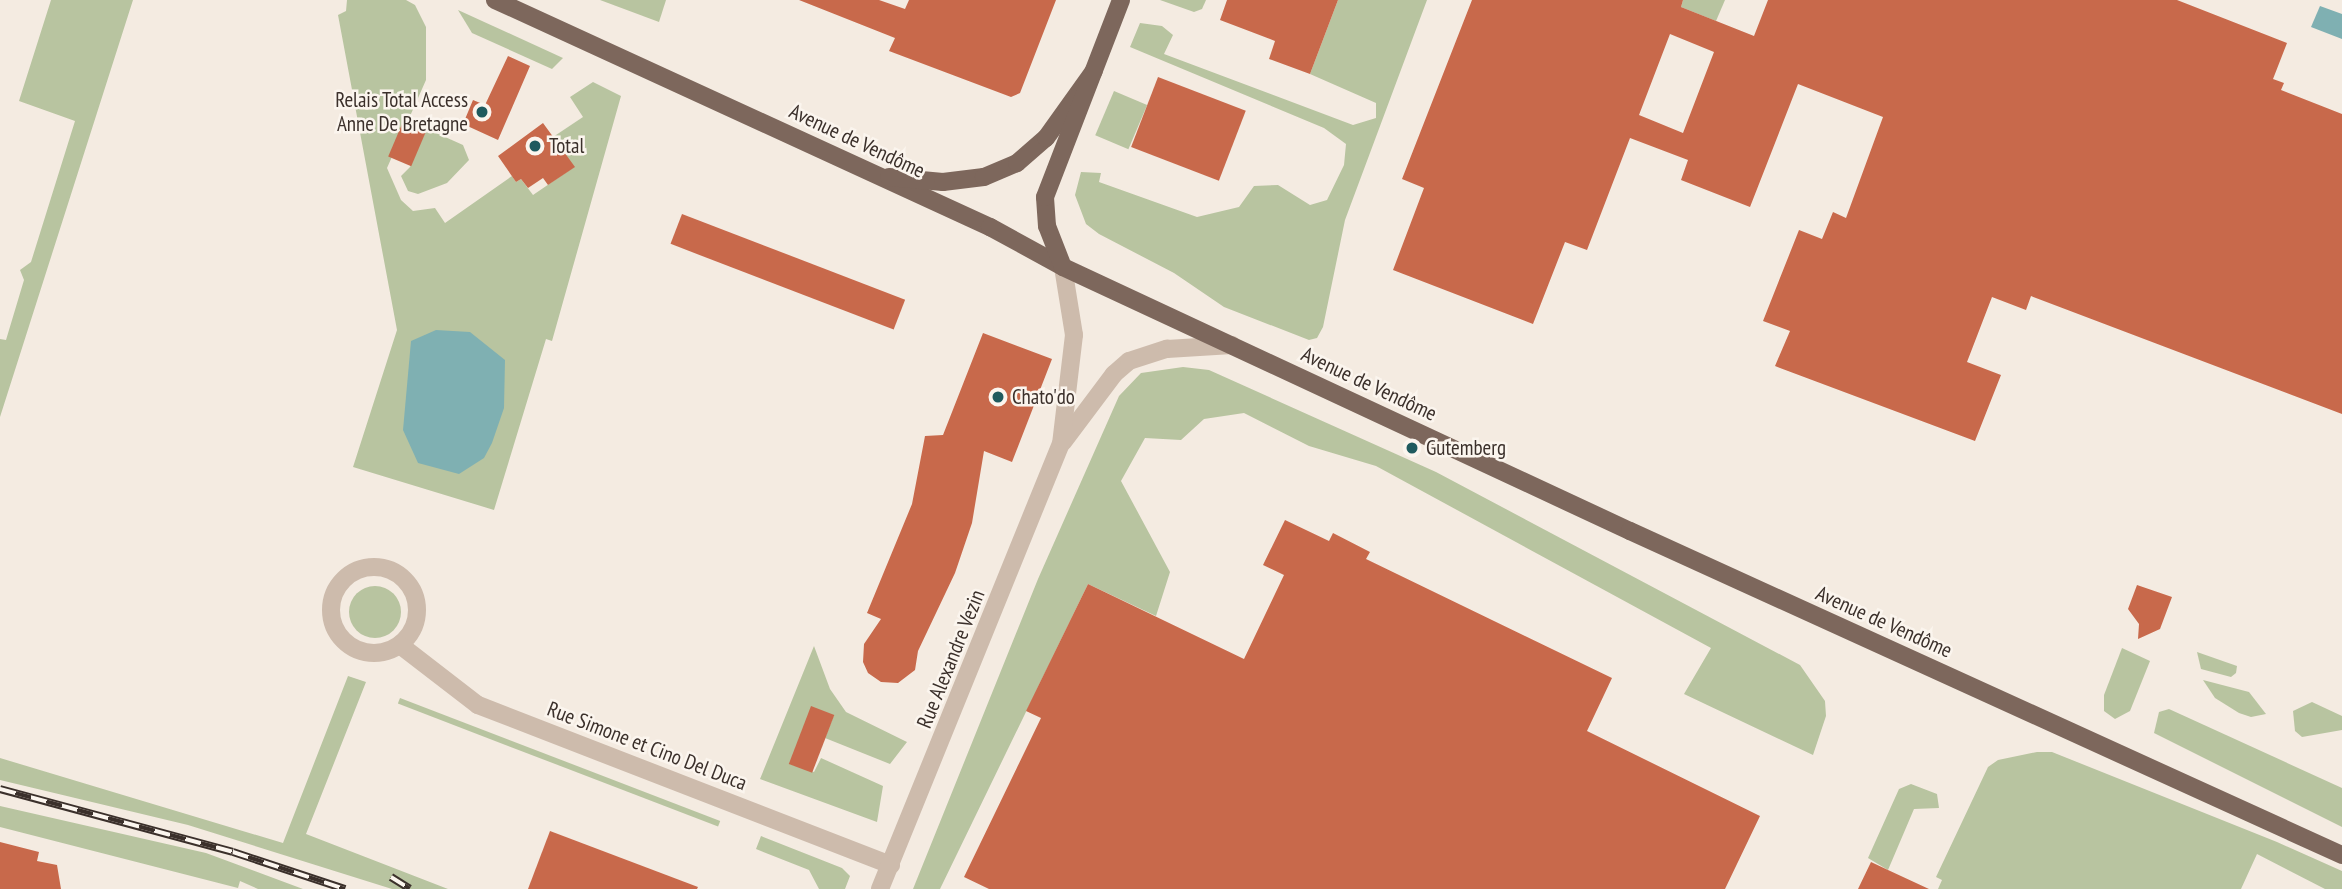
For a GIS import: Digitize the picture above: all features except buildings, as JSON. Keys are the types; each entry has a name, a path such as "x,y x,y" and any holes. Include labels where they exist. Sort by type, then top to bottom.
{"main road":[{"name":"Avenue de Vendôme","path":"495,0 990,227 1063,267 2342,855"},
{"path":"1063,267 1047,226 1045,197 1121,0"},
{"path":"856,166 891,177 943,181 984,177 1017,163 1045,138 1094,71"}],"street":[{"name":"Rue Alexandre Vezin","path":"880,889 1061,444 1074,335 1063,267"},
{"name":"Rue Alexandre Vezin","path":"1061,444 1115,374 1129,361 1167,348 1232,345"},
{"path":"372,567 387,569 409,584 418,609 416,623 400,645 373,654 352,647 337,632 331,603 345,578 372,567"},
{"name":"Rue Simone et Cino Del Duca","path":"400,645 478,705 891,865"}],"green space":[{"path":"51,0 133,0 0,417 0,339 6,340 24,280 20,270 31,262 75,121 19,101"},
{"path":"347,0 406,0 415,5 426,27 426,80 387,168 401,200 413,211 435,208 445,223 512,176 516,182 521,179 533,195 574,167 553,137 583,117 570,97 593,82 621,96 552,341 546,339 494,510 353,467 397,330 338,15 346,11"},
{"path":"600,0 666,0 659,22"},
{"path":"1160,0 1206,0 1202,9 1194,12"},
{"path":"1338,0 1427,0 1345,220 1323,327 1317,338 1309,340 1224,307 1174,273 1099,234 1086,224 1075,195 1081,172 1101,173 1099,182 1197,217 1239,207 1254,186 1278,185 1310,205 1327,200 1344,165 1346,144 1324,128 1130,47 1140,23 1162,26 1173,35 1164,54 1353,125 1376,118 1376,103 1310,74"},
{"path":"1683,0 1725,0 1716,21 1681,7"},
{"path":"458,10 563,58 552,69 472,33"},
{"path":"1114,91 1147,105 1128,149 1095,135"},
{"path":"425,128 463,145 469,160 447,183 418,194 408,191 401,176 410,167"},
{"path":"1183,367 1209,370 1436,472 1800,665 1825,701 1826,716 1813,755 1684,694 1711,648 1376,466 1309,446 1244,413 1204,419 1181,440 1145,438 1121,481 1170,572 1156,616 1088,584 940,889 913,889 1038,579 1119,396 1141,373"},
{"path":"375,586 394,593 401,612 394,631 375,638 356,631 349,612 356,593"},
{"path":"814,646 830,689 846,712 907,742 890,764 825,738 834,715 790,764 814,772 821,758 883,786 877,822 760,779"},
{"path":"2122,648 2150,661 2130,711 2115,719 2104,711 2104,695"},
{"path":"2197,652 2237,666 2236,673 2231,677 2201,669"},
{"path":"348,676 366,682 306,834 448,889 392,889 188,825 0,780 0,758 283,843"},
{"path":"2203,680 2249,692 2266,714 2251,717 2239,713 2215,698"},
{"path":"400,698 720,821 718,827 398,704"},
{"path":"2312,702 2342,716 2342,730 2302,737 2295,731 2293,711"},
{"path":"2169,709 2342,788 2342,827 2154,733 2159,712"},
{"path":"2037,752 2052,752 2277,842 2342,871 2342,889 2325,889 2257,854 2241,889 1938,889 1942,880 1936,877 1988,767 1998,760"},
{"path":"1911,784 1937,794 1939,808 1914,809 1888,870 1868,858 1899,789"},
{"path":"0,806 206,853 303,889 258,889 240,881 238,888 0,827"},
{"path":"761,836 842,868 850,876 845,889 819,889 809,870 756,849"}],"water":[{"path":"2320,6 2342,14 2342,39 2311,27"},
{"path":"436,330 470,332 505,360 504,408 492,443 484,458 459,474 418,463 403,430 411,341"}],"railway":[{"path":"0,789 233,852 345,889"},
{"path":"391,877 410,889"}],"place":[{"name":"Relais Total Access Anne De Bretagne","path":"482,112"},
{"name":"Total","path":"535,146"},
{"name":"Chato'do","path":"998,397"},
{"name":"Gutemberg","path":"1412,448"}]}
